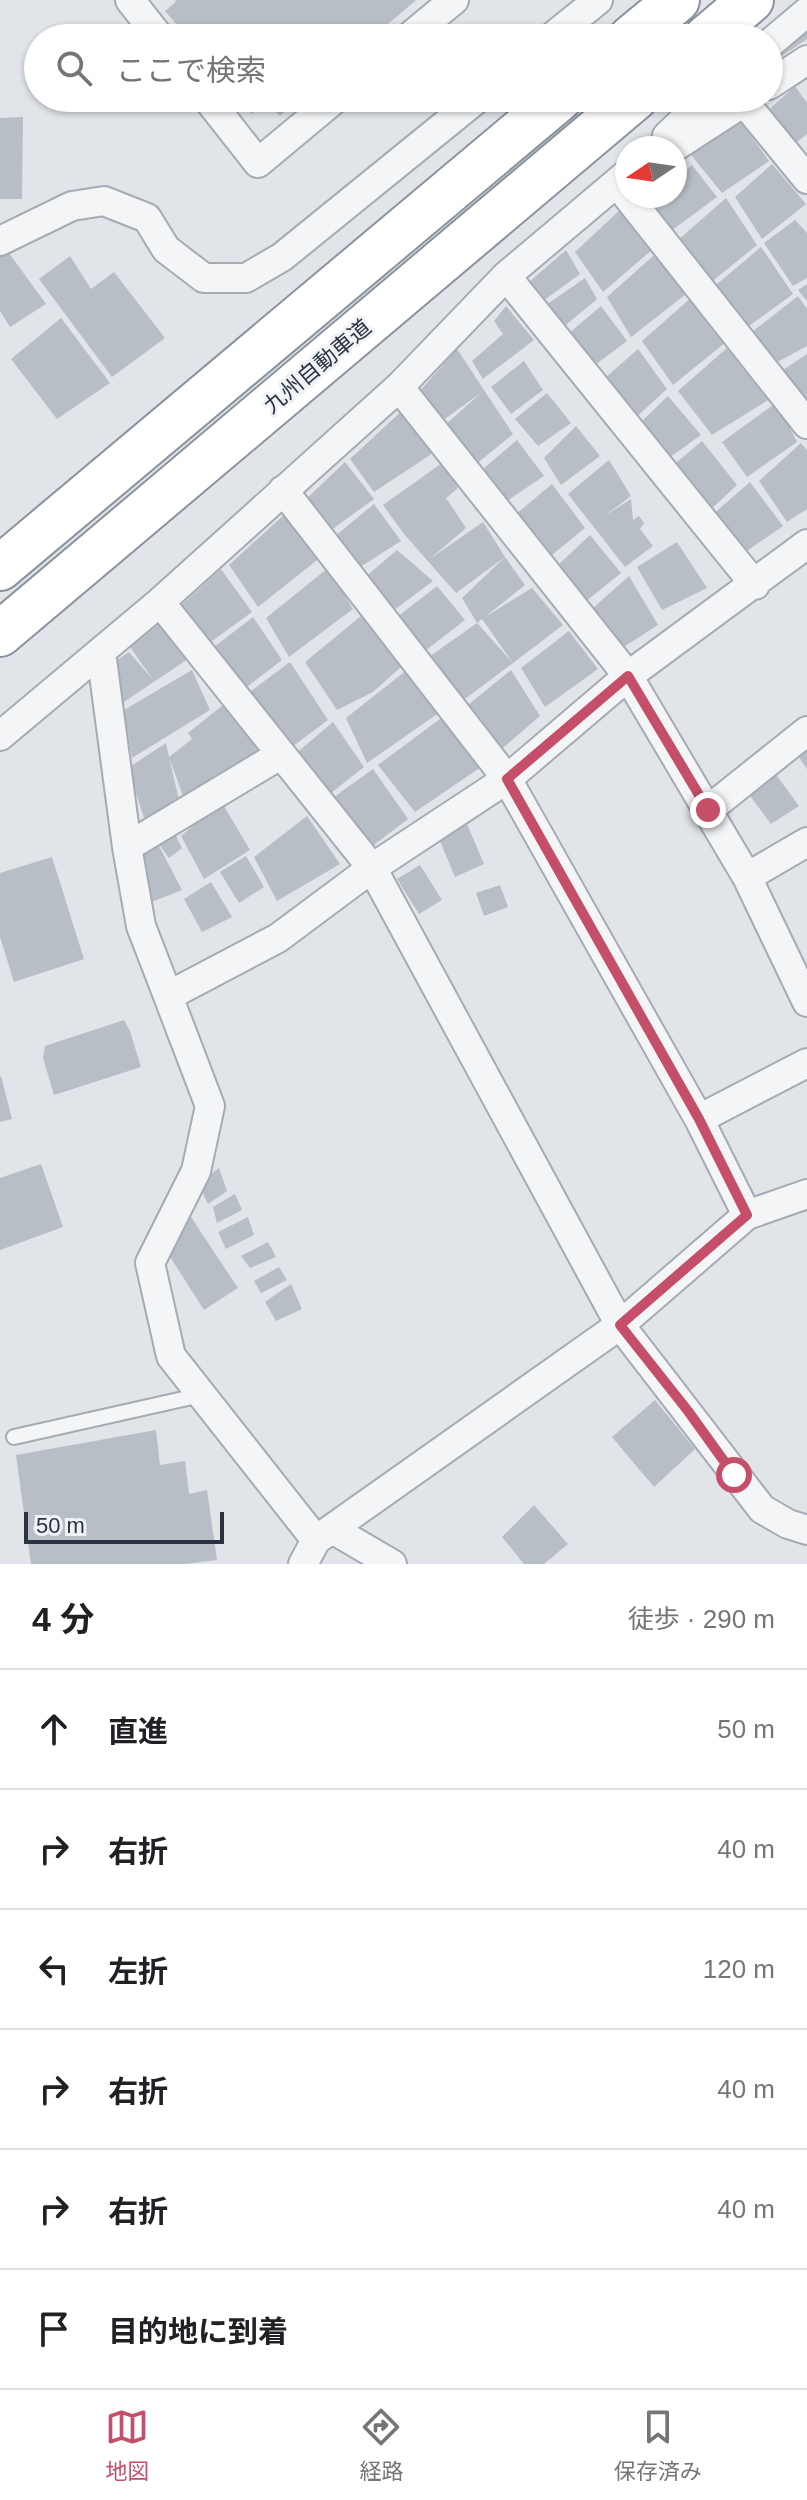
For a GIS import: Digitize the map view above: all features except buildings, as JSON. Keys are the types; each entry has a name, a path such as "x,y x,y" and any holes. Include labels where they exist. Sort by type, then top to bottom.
{"highway":[{"path":"648,24 677,0"},
{"path":"723,24 751,0"},
{"path":"0,568 543,112"},
{"name":"九州自動車道","path":"0,634 618,112"}],"street":[{"path":"130,0 149,24"},
{"path":"425,24 454,0"},
{"path":"568,24 598,0"},
{"path":"783,32 807,12"},
{"path":"783,76 807,60"},
{"path":"218,112 258,163 319,112"},
{"path":"0,241 62,210 104,201 147,218 166,249 204,278 246,278 282,257 461,112"},
{"path":"667,136 692,112"},
{"path":"687,139 728,112"},
{"path":"756,112 807,179"},
{"path":"0,736 160,602 399,387 506,276 615,193"},
{"path":"643,208 807,424"},
{"path":"506,276 755,585"},
{"path":"399,387 628,676 747,877 807,1002"},
{"path":"283,490 507,779 699,1119 747,1215"},
{"path":"168,996 278,938 372,868 507,779 628,676 807,544"},
{"path":"160,602 372,868 620,1325 762,1509 788,1524 807,1530"},
{"path":"101,652 127,847 141,926 210,1106 196,1171 150,1263 171,1356 317,1544 392,1564"},
{"path":"708,810 807,731"},
{"path":"127,847 280,755"},
{"path":"747,877 807,842"},
{"path":"699,1119 807,1063"},
{"path":"317,1544 620,1325 747,1215 807,1194"}],"lane":[{"path":"14,1437 201,1395"}],"route":[{"path":"708,810 628,676 507,779 699,1119 747,1215 620,1325 734,1475"}]}
